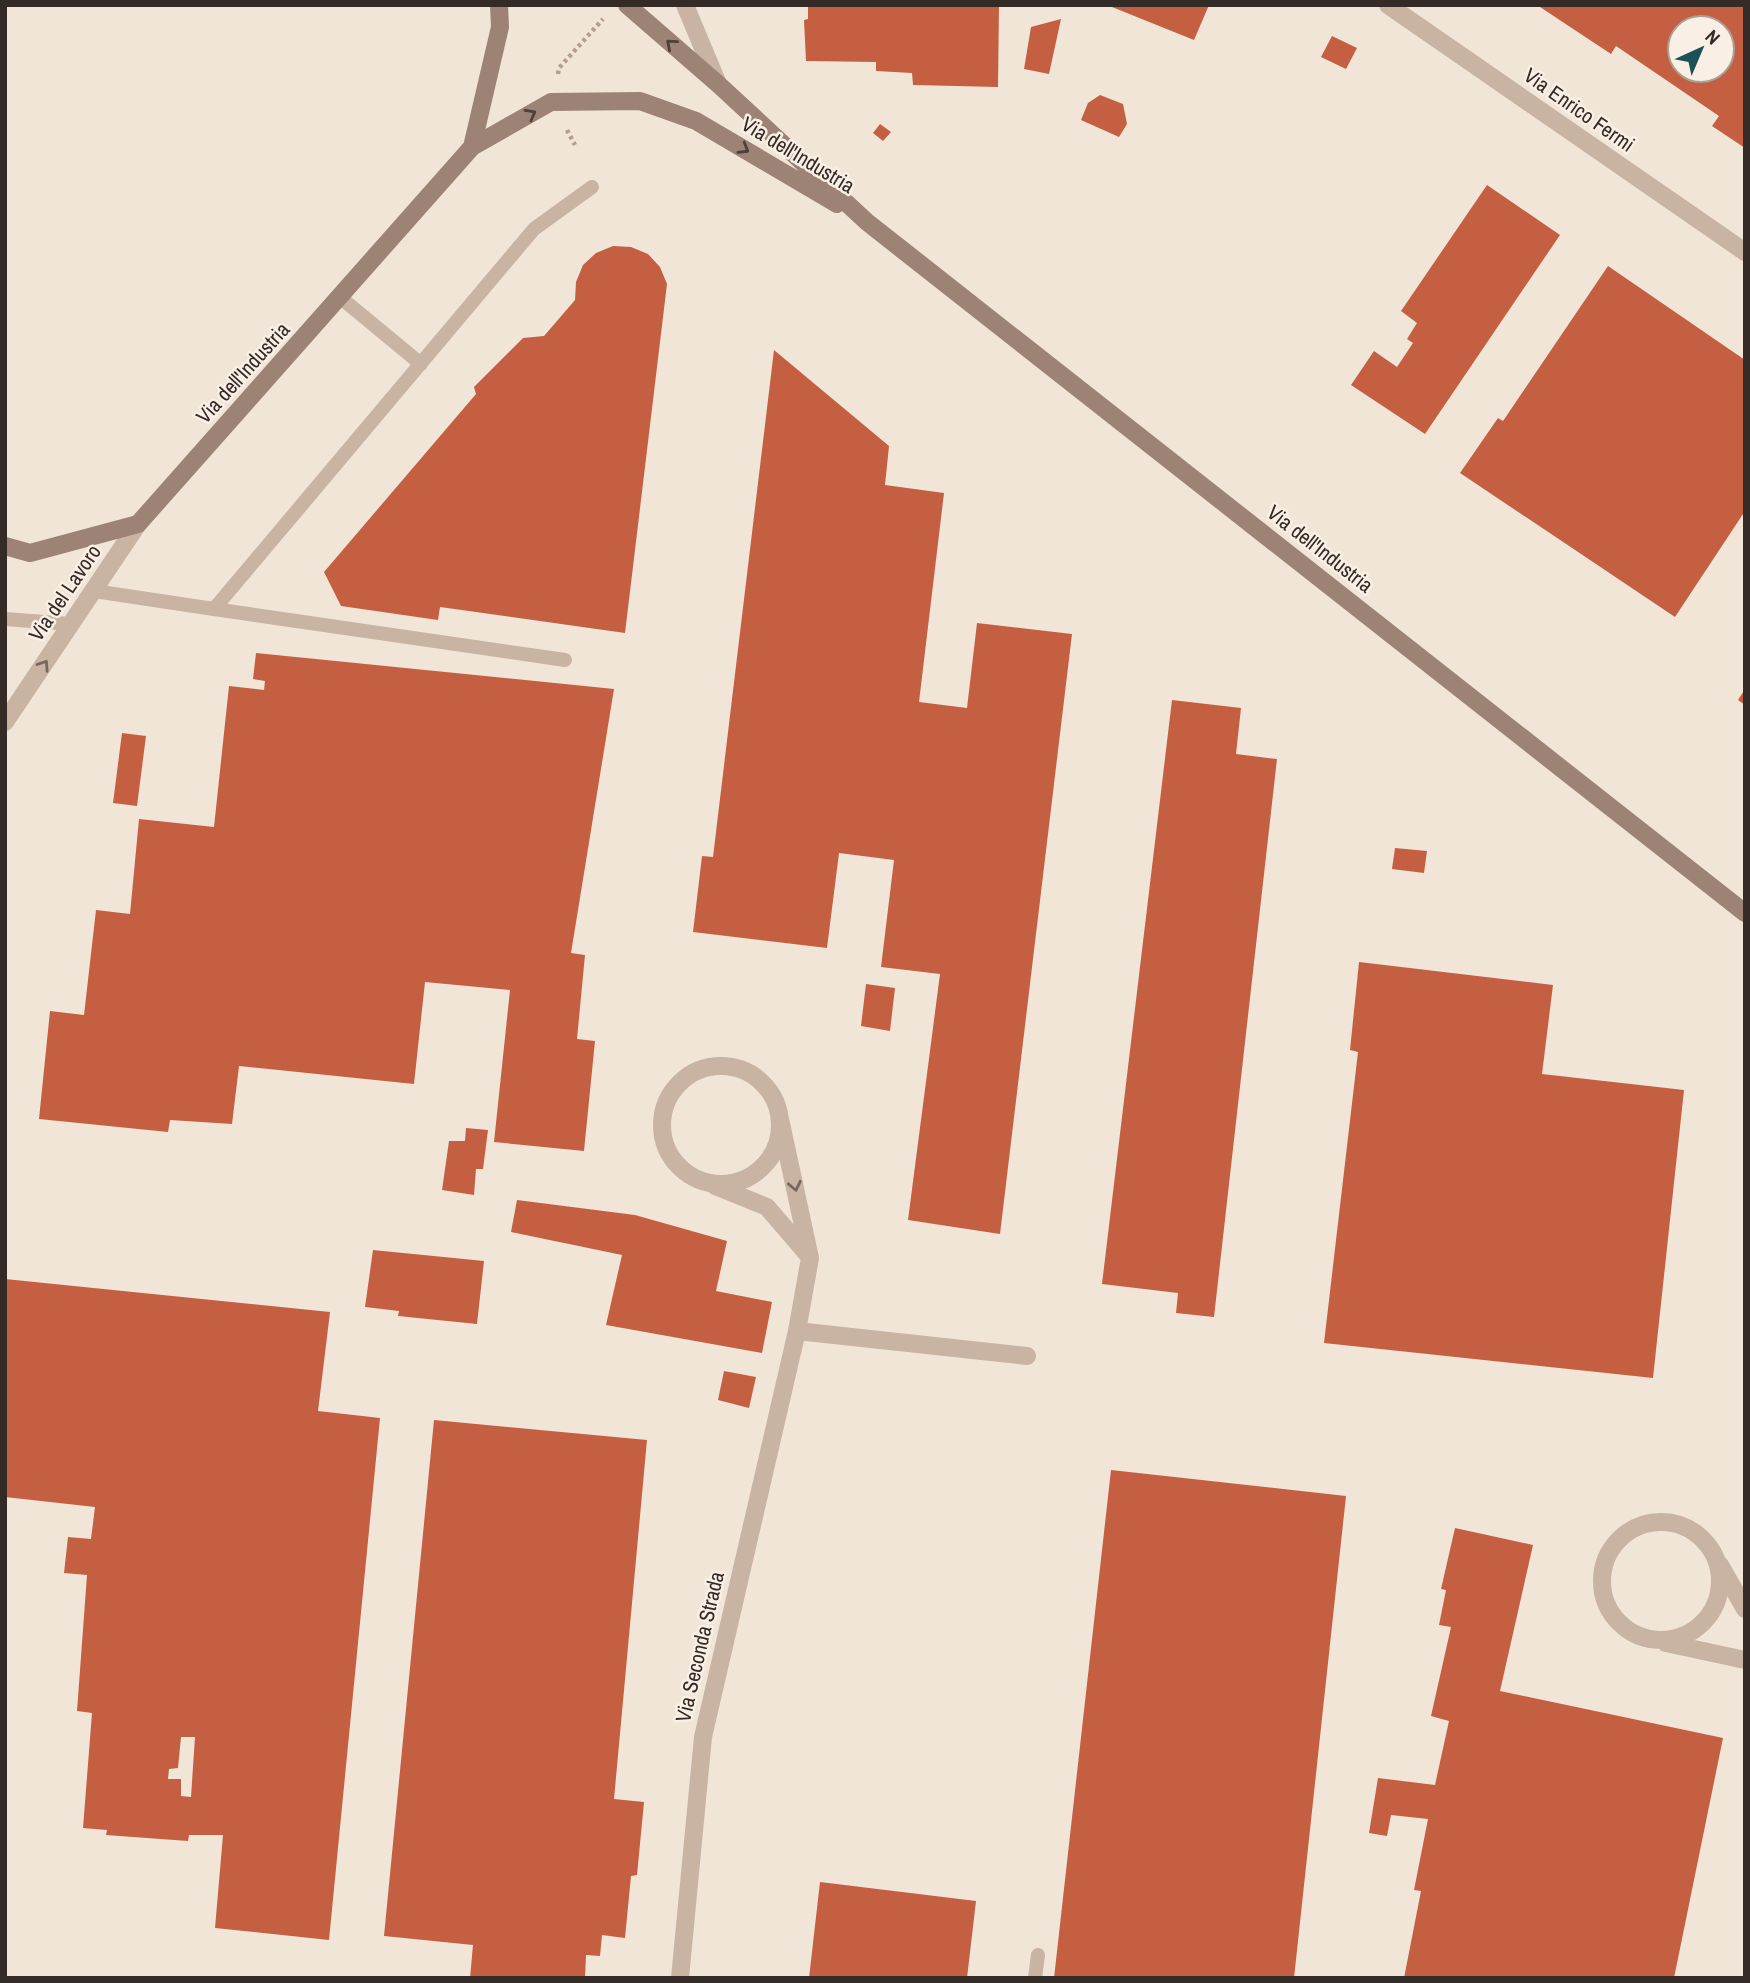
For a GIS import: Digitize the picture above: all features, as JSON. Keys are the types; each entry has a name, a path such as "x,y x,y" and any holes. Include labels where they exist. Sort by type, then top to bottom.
{"main road":[{"name":"Via dell'Industria","path":"472,147 500,27 499,5"},
{"name":"Via dell'Industria","path":"627,5 718,84 867,222 1745,913"},
{"name":"Via dell'Industria","path":"138,524 472,147 551,102 640,101 696,121 867,222"},
{"path":"5,546 30,554 138,524"}],"street":[{"path":"685,5 718,84"},
{"name":"Via Enrico Fermi","path":"1388,5 1745,252"},
{"name":"Via del Lavoro","path":"5,722 138,524"},
{"name":"Via Seconda Strada","path":"680,1978 703,1737 797,1331 810,1258 775,1100 763,1083 747,1071 727,1066 706,1066 688,1074 669,1096 661,1123 664,1141 672,1159 685,1172 702,1181 767,1207 810,1258"},
{"path":"702,1181 720,1184 739,1181 756,1173 774,1149 780,1119"},
{"path":"797,1331 1027,1356"},
{"path":"1745,1609 1715,1555 1695,1533 1667,1521 1647,1522 1628,1531 1614,1543 1605,1560 1601,1578 1604,1597 1612,1614 1625,1628 1642,1637 1745,1660"},
{"path":"1642,1637 1661,1640 1680,1637 1696,1629 1710,1614 1719,1595 1720,1575 1715,1555"}],"lane":[{"path":"214,609 534,229 592,187"},
{"path":"341,298 421,364"},
{"path":"94,591 565,660"},
{"path":"5,619 71,624"},
{"path":"1035,1978 1038,1955"}],"building":[{"path":"808,5 999,5 998,87 913,85 912,73 876,71 876,62 806,61 804,20 808,19"},
{"path":"1107,5 1209,5 1194,40"},
{"path":"1537,5 1745,5 1745,148 1712,126 1719,116 1672,84 1736,84 1736,14 1666,14 1666,80 1616,46 1611,54"},
{"path":"1061,19 1049,74 1024,69 1031,27"},
{"path":"1332,36 1357,48 1346,69 1321,57"},
{"path":"1100,95 1123,104 1127,124 1119,137 1081,120 1088,103"},
{"path":"880,124 891,132 883,141 873,133"},
{"path":"1487,185 1560,235 1425,434 1351,385 1374,351 1397,367 1413,343 1407,339 1417,323 1401,311"},
{"path":"613,246 631,247 648,254 660,267 667,284 625,633 440,607 438,620 341,606 324,572 476,394 474,387 523,338 544,336 575,300 576,282 583,265 596,253"},
{"path":"1608,266 1745,360 1745,511 1675,617 1460,473 1498,418 1503,421"},
{"path":"774,350 889,446 885,485 944,493 919,702 967,708 977,623 1072,634 1000,1234 908,1220 940,974 881,967 894,860 839,853 827,948 693,932 702,856 713,857"},
{"path":"256,653 614,689 571,953 585,955 577,1039 595,1041 584,1151 494,1142 510,990 425,982 414,1084 239,1066 232,1124 170,1120 168,1132 39,1119 50,1011 84,1015 96,910 130,914 139,819 214,827 229,686 264,690 265,681 253,679"},
{"path":"1745,689 1745,705 1738,700"},
{"path":"1172,700 1241,708 1236,754 1277,759 1214,1317 1176,1313 1178,1293 1102,1284"},
{"path":"122,733 146,736 137,806 113,803"},
{"path":"1395,848 1427,851 1424,873 1392,869"},
{"path":"1359,962 1553,985 1542,1074 1684,1090 1653,1378 1324,1343 1358,1052 1350,1050"},
{"path":"866,984 895,988 890,1031 861,1026"},
{"path":"466,1128 488,1130 483,1169 476,1169 474,1195 442,1190 449,1141 465,1141"},
{"path":"517,1200 635,1215 727,1241 716,1291 772,1302 762,1353 606,1325 622,1255 511,1232"},
{"path":"373,1250 484,1261 477,1324 398,1316 399,1311 365,1307"},
{"path":"5,1279 330,1312 318,1411 380,1418 329,1940 215,1928 223,1835 189,1835 188,1841 106,1835 107,1830 83,1828 92,1713 77,1711 87,1575 64,1573 68,1537 91,1539 95,1507 5,1497","holes":["181,1737 195,1737 191,1797 181,1796 181,1779 168,1779 169,1769 178,1768"]},
{"path":"724,1371 756,1377 749,1408 718,1400"},
{"path":"434,1420 647,1440 614,1799 644,1802 637,1875 631,1876 625,1938 602,1935 600,1956 586,1955 585,1978 470,1978 473,1945 384,1936"},
{"path":"1111,1470 1346,1496 1294,1978 1054,1978"},
{"path":"1455,1528 1533,1545 1500,1691 1723,1738 1674,1978 1404,1978 1421,1891 1414,1890 1428,1819 1391,1815 1387,1836 1369,1833 1378,1778 1435,1785 1449,1721 1431,1716 1451,1627 1439,1625 1446,1590 1441,1589"},
{"path":"820,1882 976,1901 967,1978 809,1978"}]}
